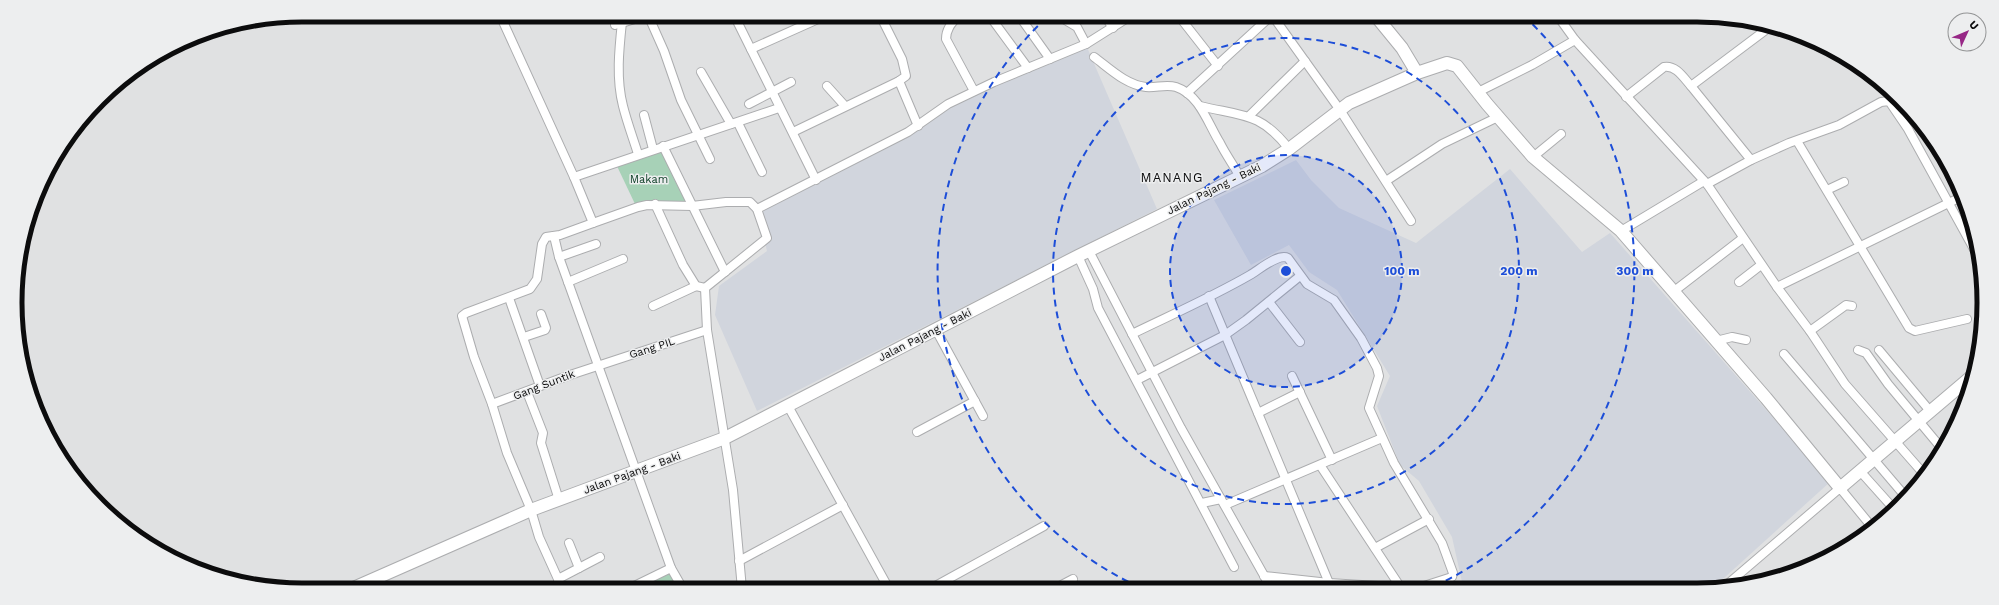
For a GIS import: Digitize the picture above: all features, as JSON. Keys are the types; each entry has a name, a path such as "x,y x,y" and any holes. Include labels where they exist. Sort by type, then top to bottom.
{"main road":[{"path":"1381,22 1402,48 1417,73"},
{"name":"Jalan Pajang - Baki","path":"365,583 528,511 725,438 1084,253 1240,177 1289,149 1356,99 1441,64 1453,63 1463,72 1478,92"},
{"path":"1478,92 1533,157 1621,231 1840,488 1965,382"}],"street":[{"path":"503,22 574,177 593,223"},
{"path":"625,22 618,24 618,64 620,86 622,105 638,154"},
{"path":"651,22 664,51 682,100 710,159"},
{"path":"738,22 816,180"},
{"path":"751,49 811,22"},
{"path":"793,132 899,81 906,76 906,72 883,22"},
{"path":"953,22 946,33 946,39 974,91"},
{"path":"994,22 1028,68"},
{"path":"1024,22 1050,59"},
{"path":"1069,22 1077,27 1086,44"},
{"path":"1109,22 1113,28"},
{"path":"757,209 816,180 918,126 941,108 974,91 1086,44 1122,22"},
{"path":"1183,22 1218,66"},
{"path":"1187,93 1265,22"},
{"path":"1279,22 1304,61 1340,110 1411,221"},
{"path":"1562,22 1575,40 1705,182 1776,287 1810,331 1845,384 1921,471"},
{"path":"1691,86 1765,31"},
{"path":"1478,92 1532,65 1575,40"},
{"path":"1094,56 1117,74 1138,86 1147,87 1168,85 1176,87 1187,93 1200,106 1240,177"},
{"path":"1249,116 1304,61"},
{"path":"1626,97 1664,67 1669,66 1675,69 1691,86 1751,160"},
{"path":"701,72 762,172"},
{"path":"899,81 918,126"},
{"path":"749,104 791,82"},
{"path":"827,86 845,106"},
{"path":"1621,231 1705,182 1751,160 1839,125 1881,102 1889,101 1908,129 1970,242"},
{"path":"1200,106 1249,116 1270,128 1278,135 1289,149"},
{"path":"574,177 638,154 698,136 779,108"},
{"path":"644,115 653,149"},
{"path":"1386,181 1442,144 1498,117"},
{"path":"1533,157 1561,134"},
{"path":"1797,141 1911,330 1920,330 1967,319"},
{"path":"663,146 725,272"},
{"path":"1826,190 1844,182"},
{"path":"1776,287 1958,199"},
{"path":"560,583 528,511 507,453 492,404 474,357 462,318 466,313 525,292 534,285 537,279 542,244 546,237 554,236 638,207 656,204 692,206 726,202 750,202 757,209 767,238 725,272 700,287 653,306"},
{"path":"656,204 683,265 700,287 733,490 741,583"},
{"path":"554,236 559,257 635,472 671,568 680,583"},
{"path":"1673,292 1743,238"},
{"path":"559,257 596,244"},
{"path":"1084,253 1132,334 1268,583"},
{"path":"1084,253 1098,308 1202,503 1234,567"},
{"path":"1132,334 1249,276 1277,259 1285,257 1288,258 1307,284 1334,300 1361,338 1372,359 1379,376 1369,408 1394,463 1442,544 1453,573 1452,578 1434,583"},
{"path":"568,282 622,259"},
{"path":"1739,282 1761,264"},
{"path":"1137,380 1225,335 1269,302 1300,276"},
{"path":"1209,296 1329,583 1264,576"},
{"path":"509,298 540,386"},
{"path":"1269,302 1300,342"},
{"path":"1810,331 1846,306 1852,306"},
{"path":"524,337 545,330 546,328 540,314"},
{"name":"Gang PIL","path":"597,366 707,330"},
{"path":"936,330 983,416"},
{"path":"1716,341 1732,337 1746,340"},
{"path":"1858,350 1866,353 1938,444"},
{"path":"1879,350 1930,411"},
{"path":"1784,354 1902,493"},
{"name":"Gang Suntik","path":"492,404 597,366"},
{"path":"1292,376 1332,460"},
{"path":"527,392 543,433 541,443 560,500"},
{"path":"1258,413 1300,392"},
{"path":"917,432 975,402"},
{"path":"788,406 885,583"},
{"path":"1202,503 1223,502 1286,480 1382,438"},
{"path":"1320,465 1398,583"},
{"path":"1860,470 1891,505"},
{"path":"1731,581 1840,488 1869,523"},
{"path":"739,560 842,505"},
{"path":"1375,548 1428,519"},
{"path":"941,583 1044,526"},
{"path":"569,543 579,568"},
{"path":"558,579 600,557"},
{"path":"640,583 671,568"},
{"path":"1065,583 1073,579"}],"shaded area":[{"path":"1086,45 1157,209 757,411 715,315 719,286 767,251 756,206 995,83"},
{"path":"1296,160 1311,180 1339,208 1416,243 1510,169 1582,252 1610,233 1830,482 1720,582 1459,583 1462,582 1452,537 1419,481 1400,465 1377,406 1390,376 1337,290 1309,272 1289,245 1251,265 1214,200"}],"green space":[{"name":"Makam","path":"662,150 686,201 635,204 616,164"},
{"path":"670,572 676,583 651,583"}],"district":[{"name":"MANANG","path":"1172,177"}]}
